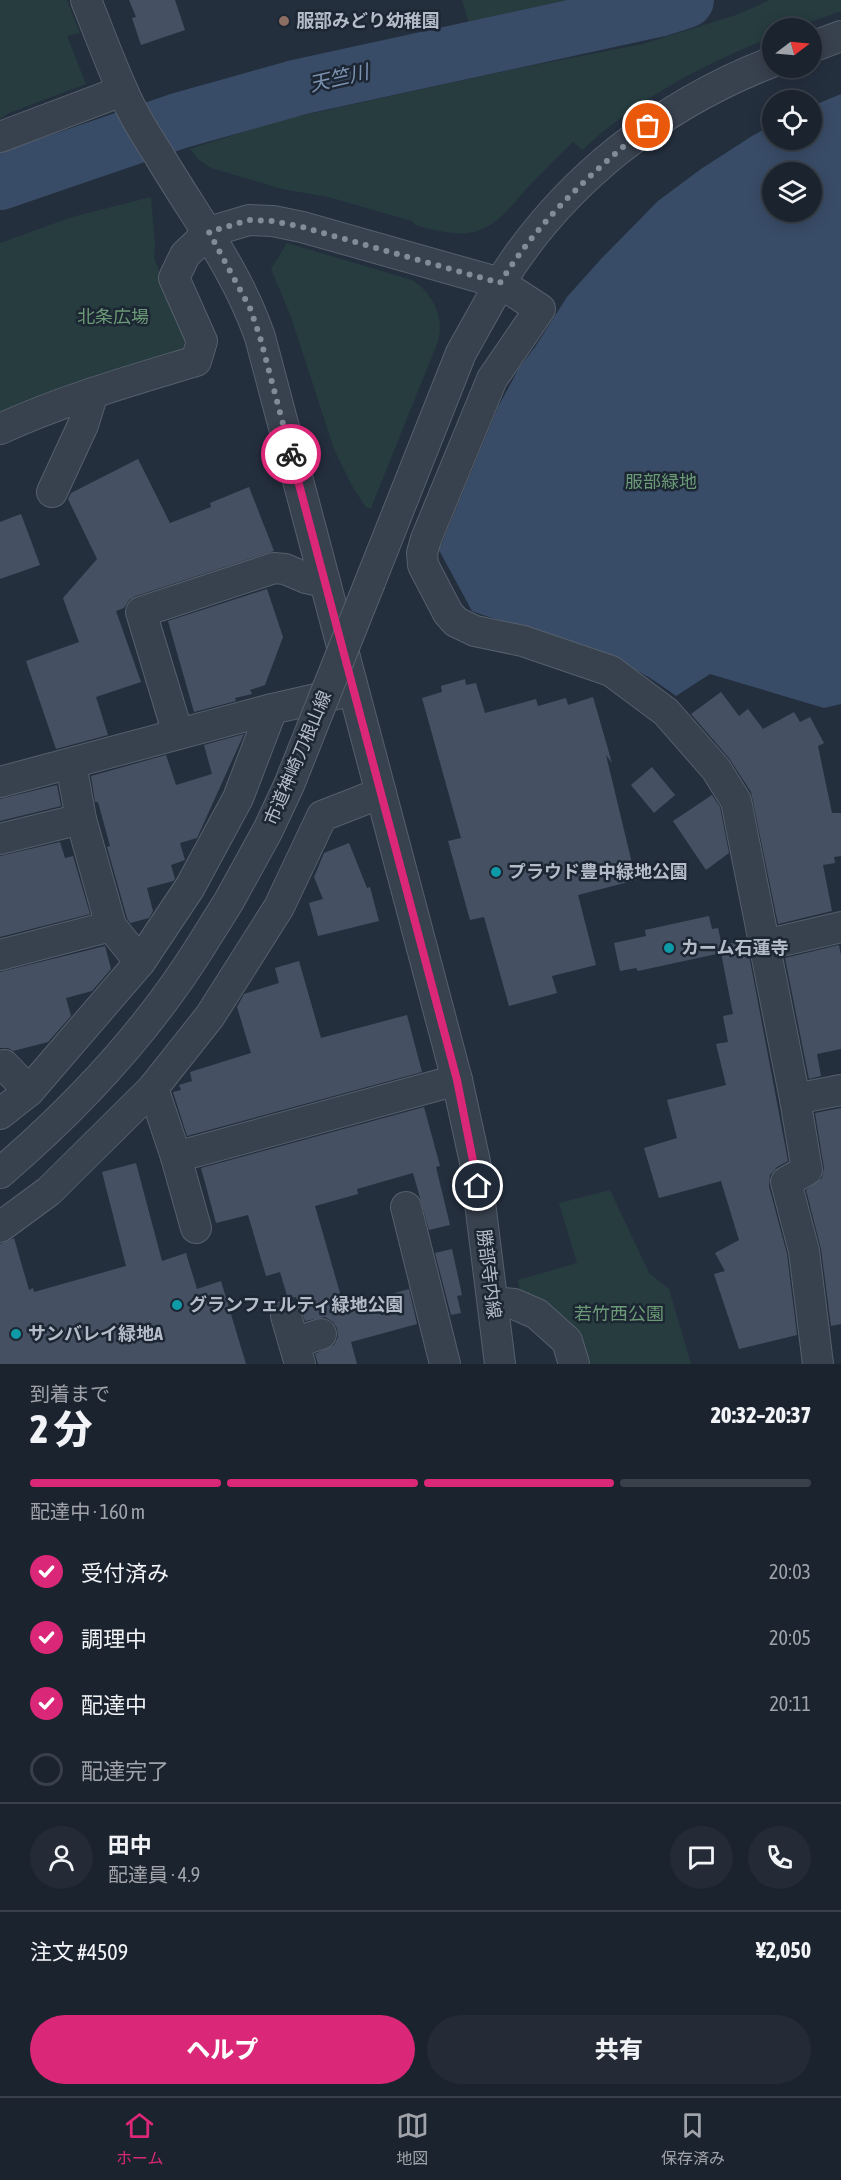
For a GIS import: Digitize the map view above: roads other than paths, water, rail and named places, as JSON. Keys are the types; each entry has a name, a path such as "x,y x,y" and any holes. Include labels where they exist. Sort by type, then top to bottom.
{"street":[{"path":"0,137 127,99 86,0"},
{"path":"822,43 841,36"},
{"name":"市道神崎刀根山線","path":"0,1173 65,1113 117,1059 165,998 199,949 244,876 289,785 461,353 500,283 530,239 579,184 640,133 686,103 762,67"},
{"name":"勝部寺内線","path":"127,99 160,158 209,232 235,278 250,308 260,337 457,1080 474,1162 500,1364"},
{"path":"0,429 93,393 196,361 202,341 174,278 185,255 209,232 249,220 273,221 302,227 500,283 540,309 492,380 426,539 422,553 423,565 448,613 456,622 475,631 523,641 611,671 666,712 716,769 736,801 807,1170 786,1182 804,1251 818,1364"},
{"path":"52,492 83,425 93,393"},
{"path":"178,734 141,612 274,568 285,569 306,578 325,582"},
{"path":"0,782 272,709 354,690"},
{"path":"0,1114 29,1091 140,962 190,887 238,798 272,709"},
{"path":"70,764 81,819 111,926 140,962"},
{"path":"0,1227 49,1191 153,1088 210,1016 273,917 322,816 381,793"},
{"path":"0,839 81,819"},
{"path":"0,955 111,926"},
{"path":"765,945 841,927"},
{"path":"0,1066 4,1065 29,1091"},
{"path":"176,1157 457,1080"},
{"path":"153,1088 176,1157 195,1228"},
{"path":"795,1099 841,1090"},
{"path":"406,1207 444,1364"},
{"path":"493,1302 514,1304 537,1314 567,1341 574,1364"}],"water":[{"name":"服部緑地","path":"841,94 841,704 824,708 710,674 676,696 641,673 604,654 472,611 439,550 498,407 519,368 567,297 658,201 701,169 762,130 762,150 822,150 822,102"}],"waterway":[{"name":"天竺川","path":"0,182 178,121 299,87 658,9 686,0"}],"place":[{"name":"服部みどり幼稚園","path":"284,21"},
{"name":"プラウド豊中緑地公園","path":"496,872"},
{"name":"カーム石蓮寺","path":"669,948"},
{"name":"グランフェルティ緑地公園","path":"177,1305"},
{"name":"サンバレイ緑地A","path":"16,1334"}],"park label":[{"name":"北条広場","path":"113,317"},
{"name":"若竹西公園","path":"619,1314"}]}
